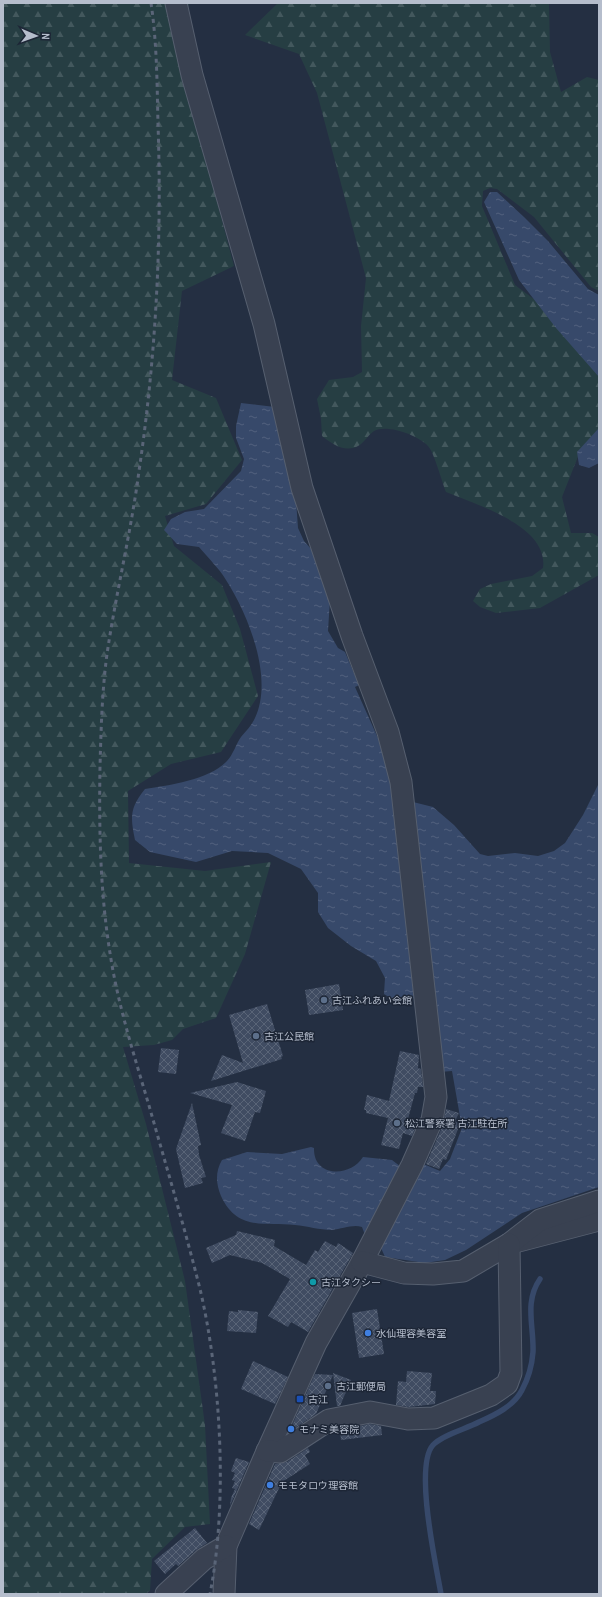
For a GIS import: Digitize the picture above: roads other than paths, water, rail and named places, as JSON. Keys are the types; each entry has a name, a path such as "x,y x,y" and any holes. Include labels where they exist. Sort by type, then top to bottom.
{"street":[{"path":"176,3 192,75 264,324 302,488 350,628 388,732 401,782 436,1097 432,1120 412,1164 362,1262 316,1343 267,1450 226,1546 224,1594"},
{"path":"362,1262 404,1273 433,1274 463,1271 509,1244 540,1220 599,1201"},
{"path":"509,1244 599,1220"},
{"path":"267,1450 280,1452 328,1420 370,1412 408,1419 434,1418 491,1395 507,1384 511,1373 509,1244"},
{"path":"166,1594 204,1559 226,1546"}],"water":[{"path":"490,192 497,192 524,217 548,241 588,289 599,295 599,377 556,328 519,280 484,202"},
{"path":"241,403 275,407 296,500 298,528 304,541 312,550 330,599 328,631 338,648 345,652 359,685 355,687 382,747 386,747 417,998 394,1000 384,994 385,978 376,961 351,946 328,928 318,912 318,893 301,869 268,853 232,851 196,862 150,852 135,840 132,825 132,813 136,802 145,789 189,781 210,773 227,761 241,737 255,718 260,702 262,684 256,647 250,628 234,594 220,571 199,547 177,544 164,530 171,519 185,512 204,509 241,471 244,459 236,438 236,426"},
{"path":"599,428 599,463 589,468 579,465 577,452"},
{"path":"599,783 599,1187 522,1213 466,1250 445,1260 425,1263 385,1257 378,1241 421,1163 440,1171 450,1159 462,1128 452,1071 439,1072 413,802 433,807 454,825 480,854 488,856 515,853 538,856 554,851 565,843 583,815"},
{"path":"311,1147 314,1148 315,1158 319,1165 333,1171 350,1169 363,1157 392,1160 405,1170 367,1240 362,1227 359,1226 327,1230 295,1225 262,1224 243,1220 235,1215 221,1196 217,1182 217,1174 222,1160 247,1152 282,1154"}],"waterway":[{"path":"441,1594 428,1516 426,1494 428,1456 433,1445 437,1441 498,1413 519,1396 532,1362 533,1342 531,1305 532,1296 540,1279"}],"railway":[{"path":"151,3 156,64 159,167 158,254 154,341 139,471 105,668 100,767 101,860 104,906 113,973 127,1032 176,1199 200,1289 213,1361 220,1441 220,1481 216,1558 210,1594"}],"place":[{"name":"古江ふれあい会館","path":"324,1000"},
{"name":"古江公民館","path":"256,1036"},
{"name":"松江警察署 古江駐在所","path":"397,1123"},
{"name":"古江タクシー","path":"313,1282"},
{"name":"水仙理容美容室","path":"368,1333"},
{"name":"古江郵便局","path":"328,1386"},
{"name":"古江","path":"300,1399"},
{"name":"モナミ美容院","path":"291,1429"},
{"name":"モモタロウ理容館","path":"270,1485"}]}
